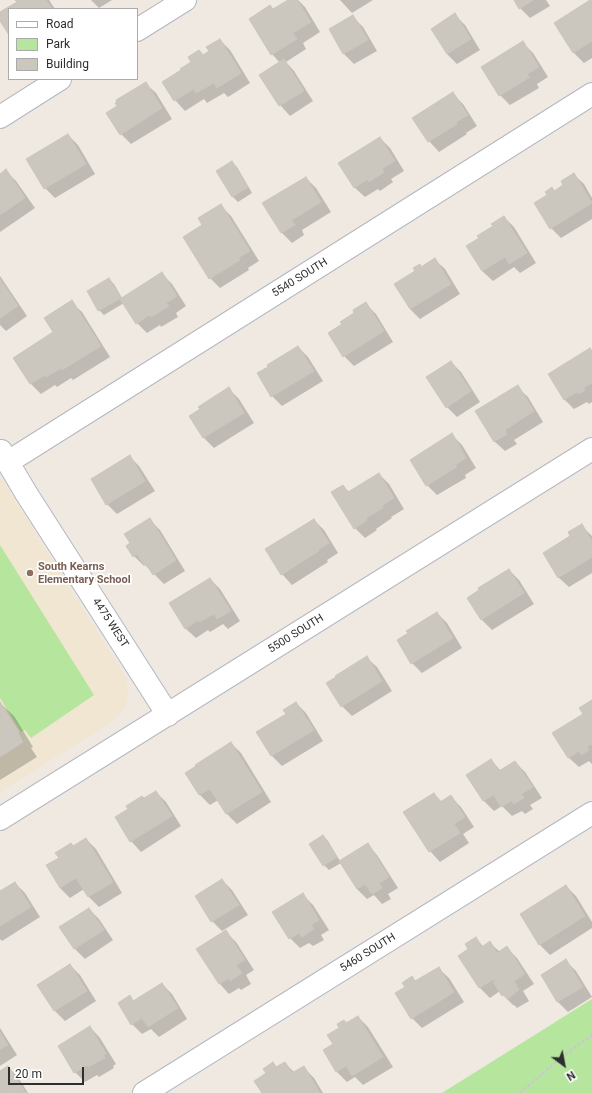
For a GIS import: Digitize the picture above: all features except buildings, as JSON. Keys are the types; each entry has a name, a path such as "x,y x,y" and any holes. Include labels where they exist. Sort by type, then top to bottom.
{"street":[{"path":"138,29 185,0"},
{"path":"0,116 58,80"},
{"name":"5540 SOUTH","path":"4,456 592,94"},
{"name":"5500 SOUTH","path":"0,819 592,449"},
{"name":"4475 WEST","path":"4,456 26,493 168,714"},
{"name":"5460 SOUTH","path":"144,1093 592,813"}],"path":[{"path":"520,1093 559,1059 592,1035"}],"shaded area":[{"name":"South Kearns Elementary School","path":"0,476 122,671 126,678 128,689 125,707 112,722 0,792"}],"green space":[{"path":"0,545 94,695 31,738 25,730 21,732 0,698"},
{"path":"592,999 592,1093 442,1093"}],"place":[{"name":"South Kearns Elementary School","path":"30,573"}]}
